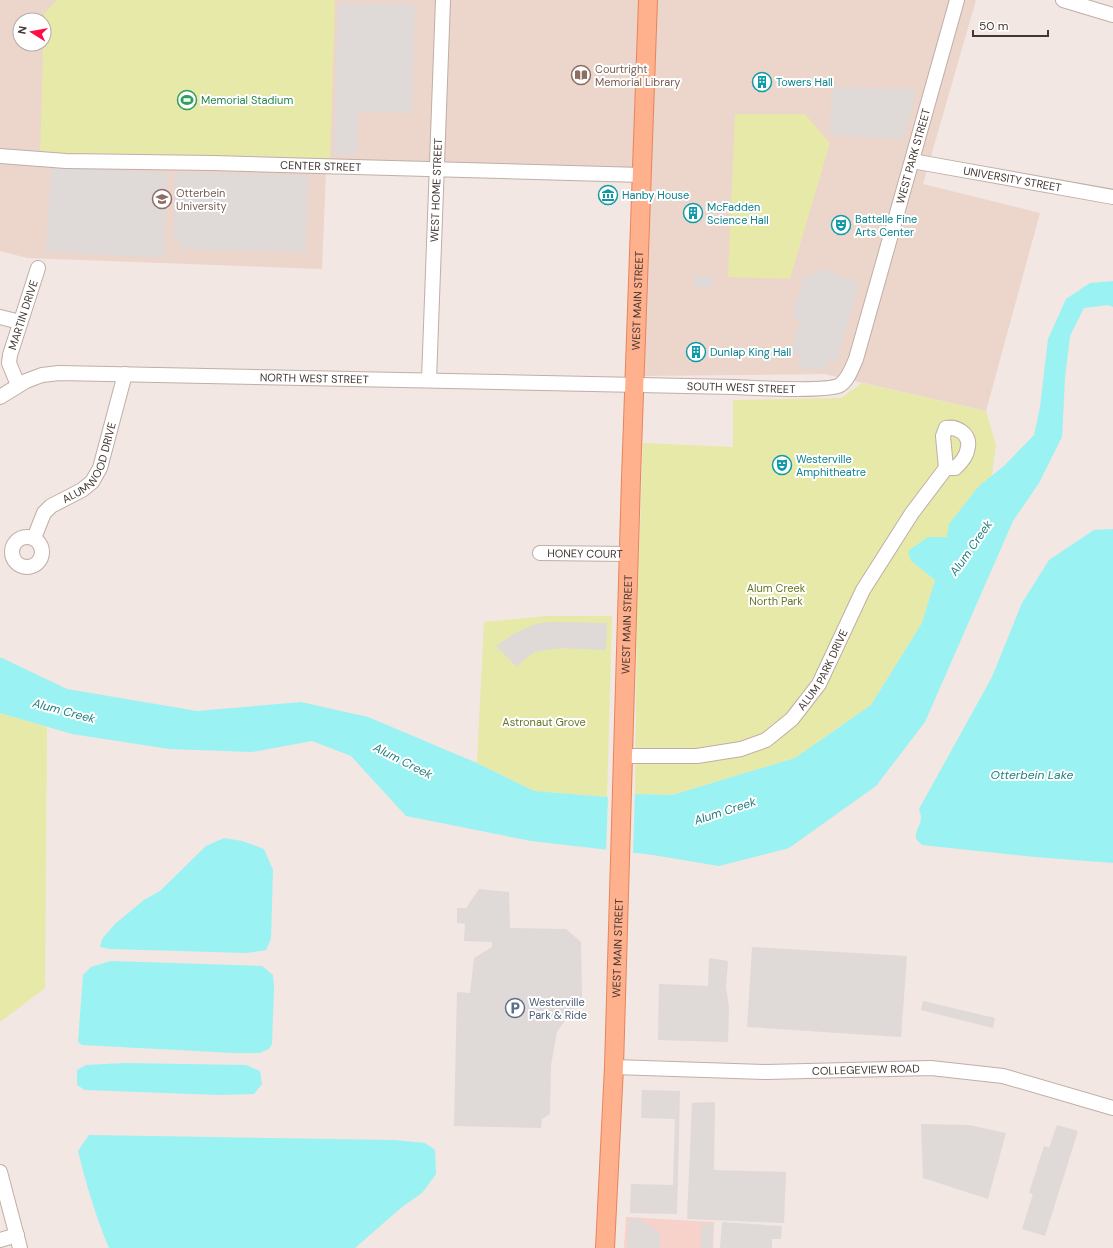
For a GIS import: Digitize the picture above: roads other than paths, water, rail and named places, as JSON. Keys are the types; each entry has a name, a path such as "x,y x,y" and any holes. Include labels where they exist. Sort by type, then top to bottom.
{"main road":[{"name":"WEST MAIN STREET","path":"605,1248 614,1067 634,385 648,0"}],"street":[{"name":"WEST HOME STREET","path":"429,380 443,0"},
{"name":"WEST PARK STREET","path":"846,381 856,359 957,0"},
{"path":"1063,0 1113,15"},
{"name":"CENTER STREET","path":"0,156 66,161 213,163 642,175"},
{"name":"UNIVERSITY STREET","path":"912,161 1113,197"},
{"name":"MARTIN DRIVE","path":"18,385 9,363 10,355 38,268"},
{"path":"0,317 20,322"},
{"name":"NORTH WEST STREET","path":"0,397 18,385 33,378 59,373 634,385"},
{"name":"ALUMWOOD DRIVE","path":"34,538 44,513 52,506 82,490 92,482 100,468 125,374"},
{"name":"SOUTH WEST STREET","path":"634,385 818,388 839,386 846,381"},
{"name":"ALUM PARK DRIVE","path":"623,764 697,756 741,749 766,740 792,719 819,684 866,585 912,513 946,468"},
{"name":"HONEY COURT","path":"540,553 629,554"},
{"name":"COLLEGEVIEW ROAD","path":"614,1067 766,1072 931,1068 1003,1076 1113,1108"},
{"path":"0,1172 18,1242 0,1240"}],"water":[{"name":"Alum Creek","path":"1113,281 1113,307 1108,305 1084,308 1070,336 1065,378 1062,437 1039,483 1013,521 925,722 876,786 789,848 719,866 653,855 531,841 406,816 351,756 312,741 252,752 169,749 72,734 0,713 0,658 2,658 67,689 197,711 301,702 368,717 477,763 534,791 607,797 635,794 672,795 795,758 871,705 922,623 935,580 911,561 908,551 928,537 947,537 949,524 979,486 1004,466 1034,435 1040,407 1048,339 1066,299 1090,283"},
{"name":"Otterbein Lake","path":"1113,529 1113,863 1035,857 922,845 916,839 921,818 919,809 992,677 1022,603 1049,560 1094,530"},
{"path":"224,838 242,841 264,849 273,870 271,939 266,950 247,953 110,949 100,947 102,939 115,924 144,900 160,891 206,846"},
{"path":"111,961 262,966 273,975 272,1044 269,1049 259,1053 82,1045 78,1042 83,975 91,967"},
{"path":"124,1063 246,1065 260,1071 262,1084 254,1094 220,1095 85,1090 77,1085 77,1070 86,1065"},
{"path":"89,1135 394,1140 425,1143 435,1150 436,1174 422,1193 402,1207 355,1248 109,1248 84,1176 78,1151"}],"place":[{"name":"Courtright Memorial Library","path":"581,75"},
{"name":"Towers Hall","path":"762,82"},
{"name":"Memorial Stadium","path":"187,100"},
{"name":"Hanby House","path":"608,195"},
{"name":"Otterbein University","path":"162,199"},
{"name":"McFadden Science Hall","path":"693,213"},
{"name":"Battelle Fine Arts Center","path":"841,225"},
{"name":"Dunlap King Hall","path":"696,352"},
{"name":"Westerville Amphitheatre","path":"782,465"},
{"name":"Westerville Park & Ride","path":"515,1008"}],"park label":[{"name":"Alum Creek North Park","path":"776,594"},
{"name":"Astronaut Grove","path":"544,722"}]}
